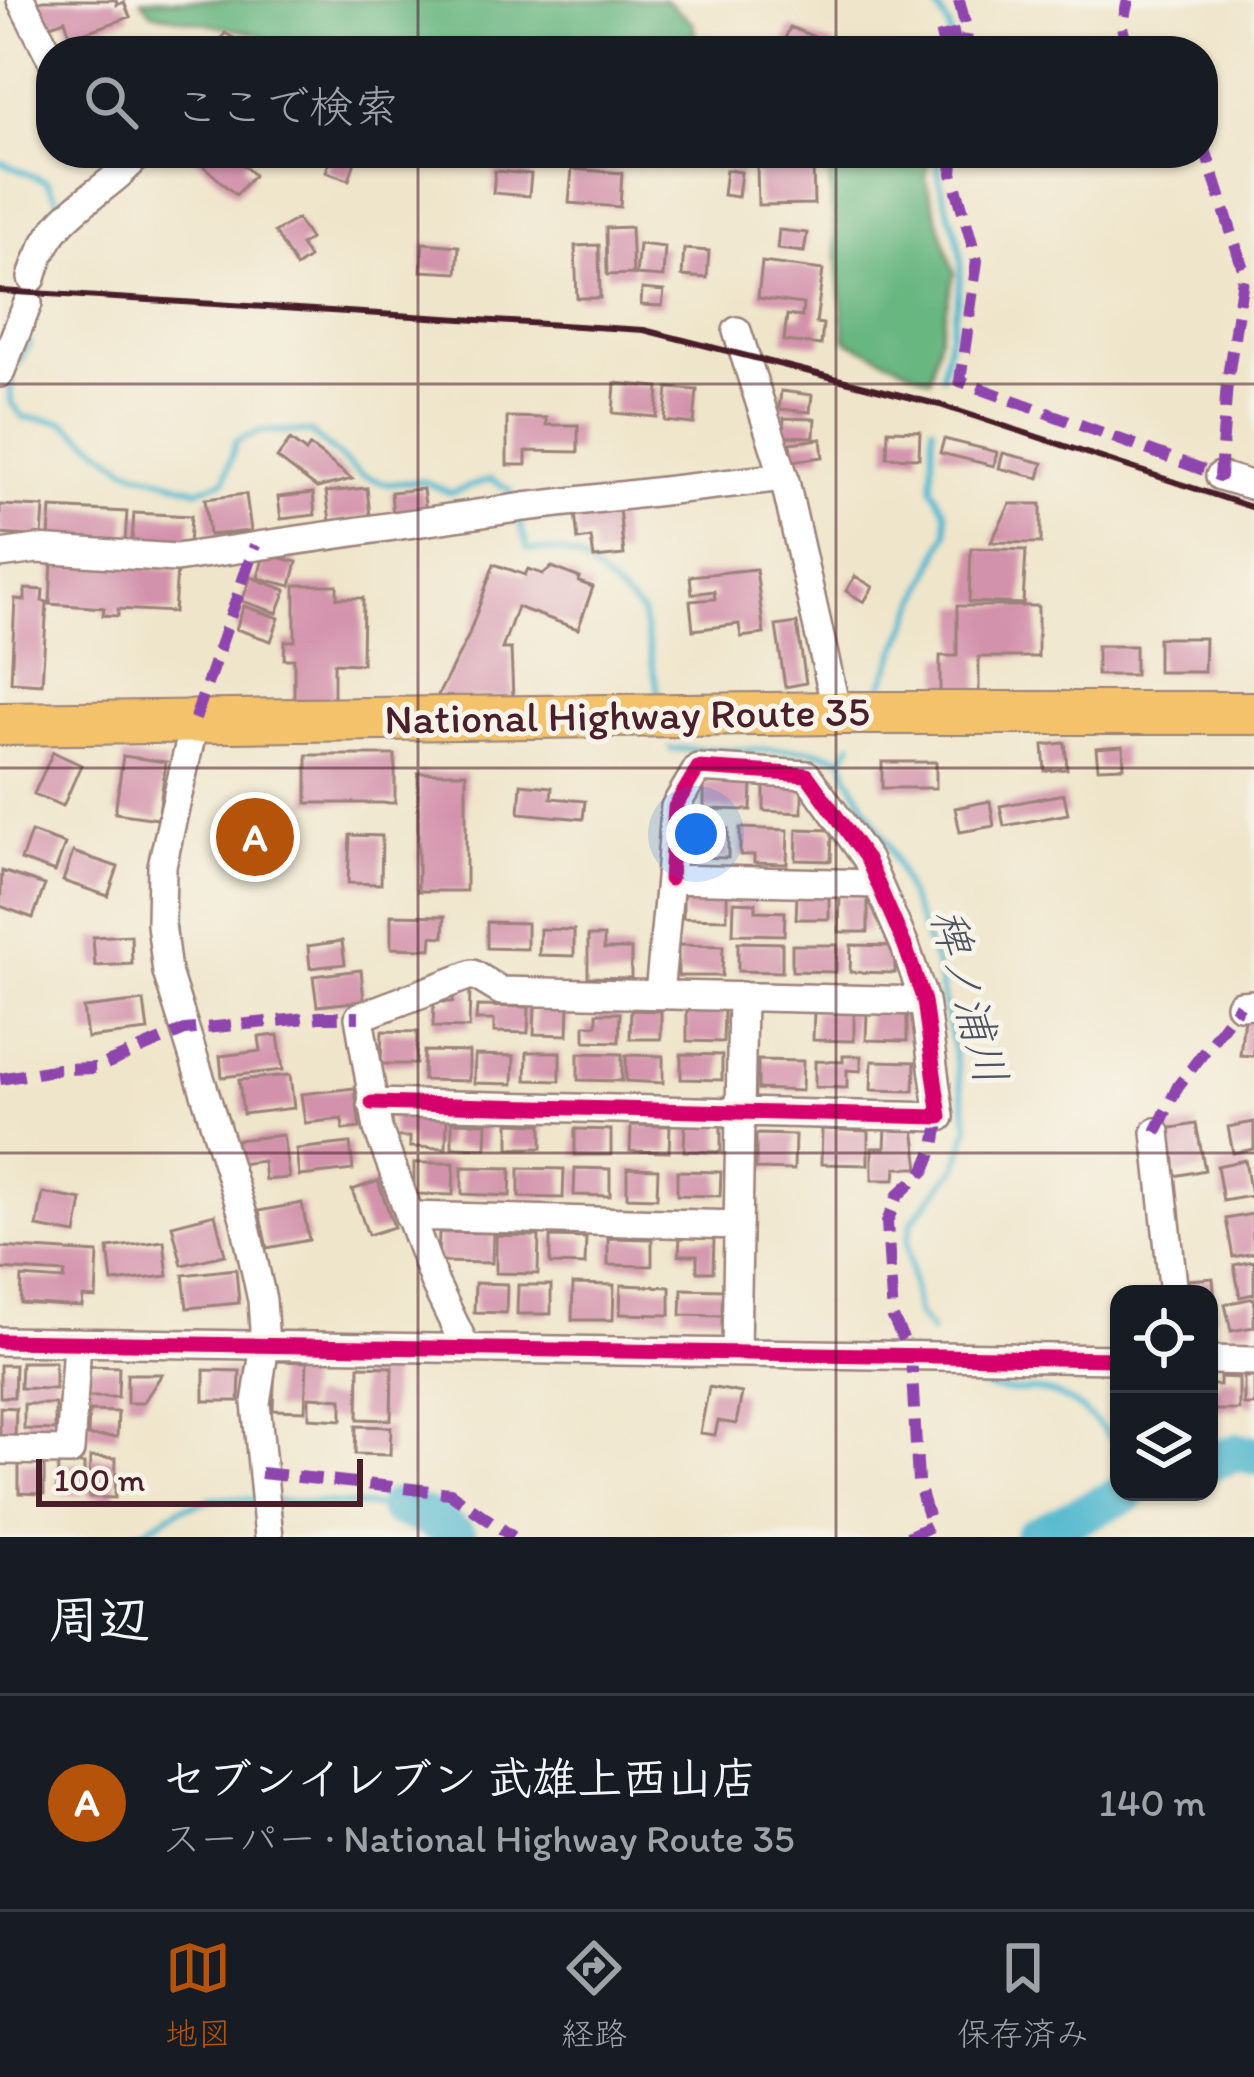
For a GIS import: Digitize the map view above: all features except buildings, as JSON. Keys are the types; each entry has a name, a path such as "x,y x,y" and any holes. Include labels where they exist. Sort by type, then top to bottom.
{"highway":[{"name":"National Highway Route 35","path":"0,724 837,713 1254,713"}],"street":[{"path":"21,0 40,36"},
{"path":"0,373 38,254 70,210 122,168"},
{"path":"737,331 784,477 837,713"},
{"path":"1220,476 1254,486"},
{"path":"0,554 37,548 176,558 514,509 784,477"},
{"path":"195,719 162,866 160,924 167,972 244,1218 262,1300 265,1345 256,1403 268,1530"},
{"path":"372,1103 940,1117 924,1001 867,859 807,775 698,768 675,807 659,994"},
{"path":"670,879 878,884"},
{"path":"466,1348 435,1284 372,1103 359,1017 472,974 501,991 924,1001"},
{"path":"736,1353 742,997"},
{"path":"1156,1132 1173,1285"},
{"path":"409,1216 738,1225"},
{"path":"0,1341 1110,1359"},
{"path":"0,1450 70,1451 77,1342"},
{"path":"1218,1360 1254,1361"}],"green space":[{"path":"141,0 665,0 693,23 695,36 263,36 152,13"},
{"path":"828,168 927,168 926,181 954,273 930,379 845,340"}],"waterway":[{"name":"稗ノ浦川","path":"932,0 951,36"},
{"path":"0,162 47,182 59,201"},
{"name":"稗ノ浦川","path":"938,168 961,263 942,375"},
{"path":"17,365 30,342"},
{"path":"11,377 11,401 23,417 63,422 128,469 198,490 225,480 236,441 261,431 310,432 361,475 388,484 423,481 451,493 491,479 510,490 513,499"},
{"name":"稗ノ浦川","path":"882,685 947,533 946,512 932,488 933,426"},
{"path":"518,517 528,549 561,552 582,560 642,613 659,697"},
{"name":"稗ノ浦川","path":"852,743 843,758 848,776 889,845 937,967 969,1126 957,1167 912,1221 907,1244 917,1313 931,1332"},
{"path":"671,749 812,750 843,758"},
{"name":"稗ノ浦川","path":"979,1384 1058,1396 1087,1414 1110,1437"},
{"path":"1218,1459 1239,1452 1254,1456"},
{"path":"133,1537 182,1508 218,1498 257,1500"},
{"path":"277,1501 397,1507"},
{"path":"1033,1537 1110,1501"},
{"path":"397,1507 432,1519 458,1537"}],"railway":[{"path":"0,291 644,330 940,405 1254,508"}],"marked path":[{"path":"959,0 967,36"},
{"path":"1124,36 1128,0"},
{"path":"949,36 967,32"},
{"path":"952,168 977,261 960,381 1220,476 1227,383 1244,272 1211,168"},
{"path":"195,719 255,545"},
{"path":"1156,1132 1178,1086 1240,1005"},
{"path":"0,1079 96,1068 185,1030 359,1017"},
{"path":"908,1537 931,1526 918,1482 911,1355 893,1318 887,1222 898,1195 925,1170 940,1117"},
{"path":"261,1473 450,1493 513,1537"}],"cycle path":[{"path":"372,1103 940,1117 924,1001 905,946 867,859 807,775 698,768 675,807 670,879"},
{"path":"0,1341 1110,1359"}],"place":[{"name":"セブンイレブン 武雄上西山店","path":"255,837"}]}
